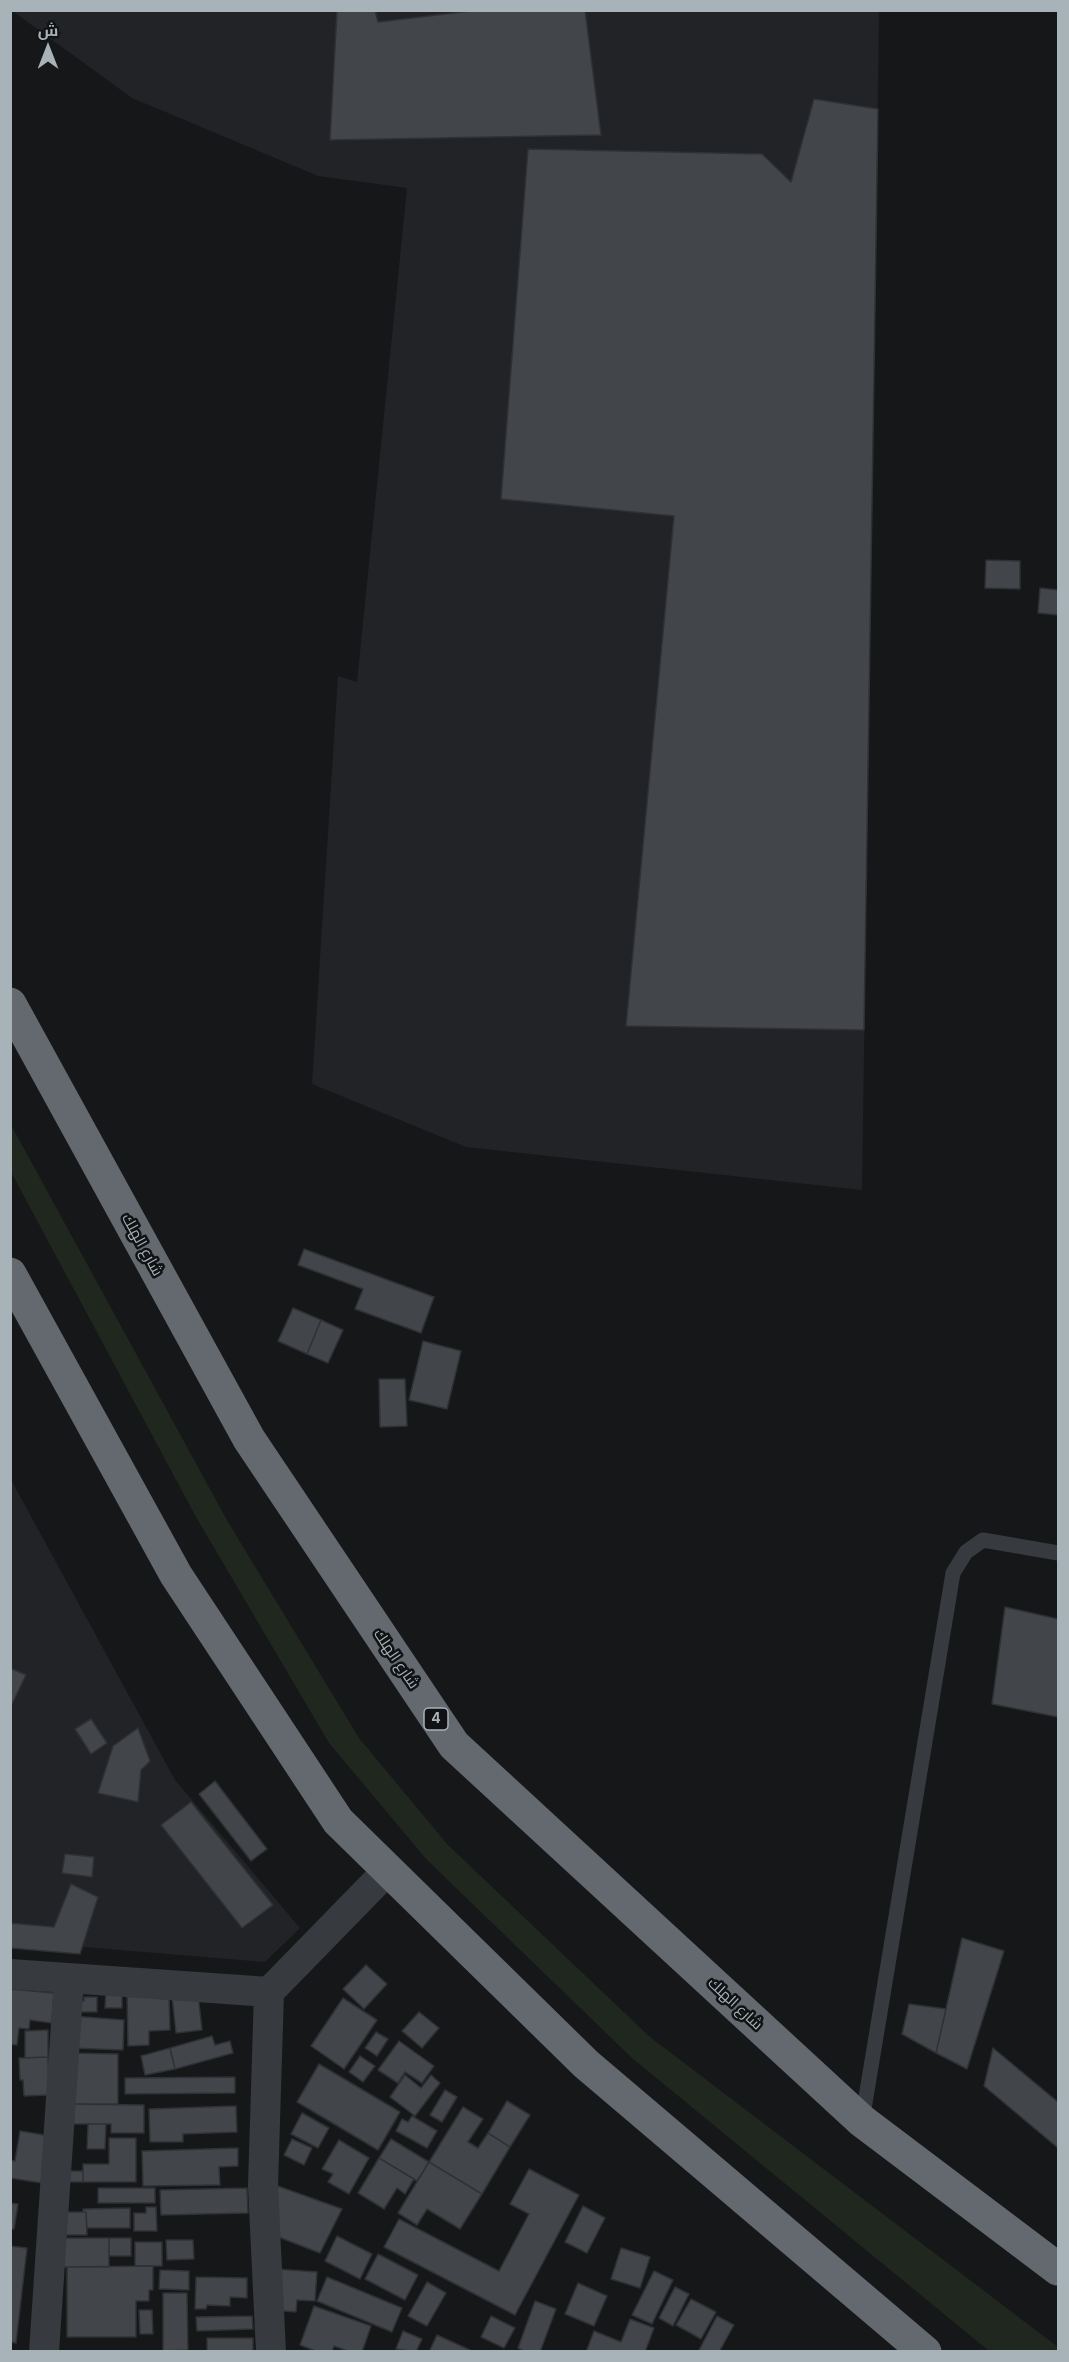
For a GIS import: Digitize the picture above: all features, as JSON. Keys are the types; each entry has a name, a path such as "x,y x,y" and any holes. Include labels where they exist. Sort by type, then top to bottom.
{"highway":[{"name":"شارع الهلك","path":"10,1004 249,1439 454,1745 862,2121 1059,2269"},
{"path":"10,1274 176,1575 338,1821 586,2064 925,2352"}],"street":[{"path":"271,2352 263,2186 269,1992 388,1870"},
{"path":"10,1974 269,1992"},
{"path":"44,2352 69,1979"}],"lane":[{"path":"862,2121 953,1573 966,1552 983,1540 1059,1552"}],"shaded area":[{"path":"11,10 879,11 862,1190 466,1147 312,1084 338,676 357,682 407,188 318,176 132,98"},
{"path":"10,1123 228,1522 359,1738 448,1845 650,2037 1058,2347 1058,2351 989,2351 632,2058 427,1860 329,1743 196,1517 11,1172"},
{"path":"10,1478 175,1780 300,1928 265,1962 11,1941"}],"building":[{"path":"337,10 375,10 378,22 479,10 585,10 601,135 330,140"},
{"path":"814,99 878,109 864,1030 626,1026 674,516 501,499 528,149 762,154 791,182"},
{"path":"986,560 1020,561 1020,589 985,588"},
{"path":"1040,588 1058,590 1058,615 1038,613"},
{"path":"304,1249 434,1297 421,1333 355,1309 363,1289 298,1265"},
{"path":"293,1308 321,1320 307,1354 278,1341"},
{"path":"321,1320 343,1330 328,1363 307,1354"},
{"path":"423,1341 461,1351 447,1409 409,1400"},
{"path":"379,1379 405,1379 407,1426 380,1427"},
{"path":"1005,1607 1058,1619 1058,1717 992,1704"},
{"path":"10,1668 26,1675 10,1708"},
{"path":"91,1719 107,1743 91,1754 75,1729"},
{"path":"138,1728 150,1761 141,1770 138,1802 98,1793 113,1746"},
{"path":"215,1781 267,1849 251,1861 199,1794"},
{"path":"191,1802 273,1905 242,1928 161,1825"},
{"path":"65,1854 94,1857 92,1877 62,1873"},
{"path":"71,1884 98,1897 80,1954 10,1948 10,1923 54,1927"},
{"path":"962,1938 1004,1951 967,2069 936,2053"},
{"path":"366,1965 387,1984 364,2009 343,1989"},
{"path":"10,1989 54,1993 52,2023 30,2020 29,2029 19,2028 17,2045 10,2044"},
{"path":"106,1989 122,1989 122,2008 105,2008"},
{"path":"169,1994 170,2030 149,2031 149,2045 128,2046 127,1995"},
{"path":"198,1994 202,2030 176,2033 172,1997"},
{"path":"84,1997 97,1997 97,2012 80,2012 80,2001 84,2001"},
{"path":"343,1998 377,2020 344,2069 311,2046"},
{"path":"909,2004 946,2009 936,2053 902,2034"},
{"path":"419,2012 439,2028 422,2048 402,2031"},
{"path":"72,2016 124,2020 123,2050 70,2048"},
{"path":"48,2030 48,2057 25,2058 25,2031"},
{"path":"376,2032 388,2039 377,2056 365,2048"},
{"path":"212,2036 215,2045 230,2041 233,2053 175,2069 170,2048"},
{"path":"399,2041 434,2066 422,2083 405,2072 398,2083 378,2070"},
{"path":"170,2048 175,2069 145,2075 141,2056"},
{"path":"993,2048 1058,2102 1058,2148 984,2086"},
{"path":"68,2053 118,2054 118,2104 68,2104"},
{"path":"360,2056 375,2066 363,2082 349,2072"},
{"path":"48,2057 49,2095 24,2096 23,2080 20,2080 19,2058"},
{"path":"319,2064 400,2112 378,2150 297,2102"},
{"path":"405,2075 421,2088 431,2075 440,2083 415,2116 390,2097"},
{"path":"235,2077 235,2093 125,2094 125,2078"},
{"path":"445,2090 457,2097 442,2122 430,2115"},
{"path":"507,2101 530,2115 510,2147 488,2133"},
{"path":"64,2104 144,2105 144,2133 111,2133 111,2124 64,2124"},
{"path":"236,2106 237,2132 183,2134 183,2142 150,2142 149,2109"},
{"path":"463,2107 483,2119 468,2142 478,2148 488,2133 510,2147 482,2194 429,2162"},
{"path":"302,2113 329,2128 318,2148 291,2134"},
{"path":"412,2116 437,2131 427,2148 396,2131 402,2119 408,2122"},
{"path":"88,2124 106,2124 105,2149 87,2149"},
{"path":"20,2131 50,2136 42,2183 10,2178 10,2160 15,2161"},
{"path":"109,2138 136,2138 136,2182 83,2182 83,2164 109,2164"},
{"path":"292,2139 312,2148 304,2165 284,2155"},
{"path":"391,2139 429,2162 417,2181 379,2158"},
{"path":"339,2140 369,2158 349,2194 328,2182 333,2174 322,2169"},
{"path":"238,2148 238,2166 219,2167 220,2185 143,2186 142,2151"},
{"path":"379,2158 414,2179 405,2194 397,2188 384,2209 358,2193"},
{"path":"429,2162 482,2194 460,2229 427,2209 417,2225 398,2213"},
{"path":"529,2169 579,2195 515,2315 384,2247 399,2219 499,2271 529,2214 510,2204"},
{"path":"64,2171 83,2171 83,2182 64,2182"},
{"path":"275,2185 342,2209 320,2253 273,2235"},
{"path":"98,2188 155,2188 155,2203 98,2203"},
{"path":"247,2188 248,2213 161,2215 160,2190"},
{"path":"10,2203 18,2204 14,2229 10,2229"},
{"path":"583,2206 605,2218 587,2253 565,2242"},
{"path":"146,2207 156,2207 157,2231 134,2231 134,2213 146,2213"},
{"path":"130,2208 130,2228 87,2228 86,2212 83,2212 83,2209"},
{"path":"63,2212 86,2212 87,2235 63,2235"},
{"path":"337,2236 372,2254 360,2279 325,2261"},
{"path":"59,2238 109,2238 109,2267 59,2267"},
{"path":"109,2238 131,2238 131,2256 109,2256"},
{"path":"166,2240 193,2240 194,2259 167,2260"},
{"path":"135,2242 162,2242 162,2266 135,2266"},
{"path":"10,2246 27,2248 16,2343 10,2342"},
{"path":"621,2248 650,2257 640,2288 611,2279"},
{"path":"378,2254 418,2275 405,2300 365,2279"},
{"path":"153,2266 153,2290 149,2290 149,2301 136,2301 136,2337 67,2337 67,2267"},
{"path":"276,2269 317,2272 315,2301 297,2300 296,2312 272,2310"},
{"path":"160,2270 189,2271 189,2290 159,2289"},
{"path":"654,2271 673,2280 652,2324 632,2315"},
{"path":"196,2277 247,2278 247,2298 230,2297 230,2306 207,2305 206,2309 195,2309"},
{"path":"327,2277 402,2308 392,2332 317,2301"},
{"path":"427,2282 446,2293 427,2326 408,2316"},
{"path":"578,2283 607,2296 594,2326 565,2314"},
{"path":"675,2287 689,2294 673,2326 659,2318"},
{"path":"163,2293 187,2293 188,2350 163,2351"},
{"path":"691,2299 716,2312 701,2339 676,2325"},
{"path":"535,2301 556,2309 540,2352 526,2352 518,2348"},
{"path":"314,2306 371,2326 362,2352 350,2352 334,2346 332,2352 318,2352 300,2345"},
{"path":"139,2310 152,2310 153,2334 140,2334"},
{"path":"252,2316 253,2329 197,2331 196,2317"},
{"path":"491,2316 515,2328 504,2348 481,2337"},
{"path":"717,2316 734,2325 719,2352 698,2352"},
{"path":"630,2319 654,2328 645,2352 586,2352 594,2331 621,2342"},
{"path":"403,2331 422,2339 416,2352 396,2349"},
{"path":"437,2335 470,2350 469,2352 429,2352"},
{"path":"207,2338 253,2338 253,2352 207,2352"}]}
